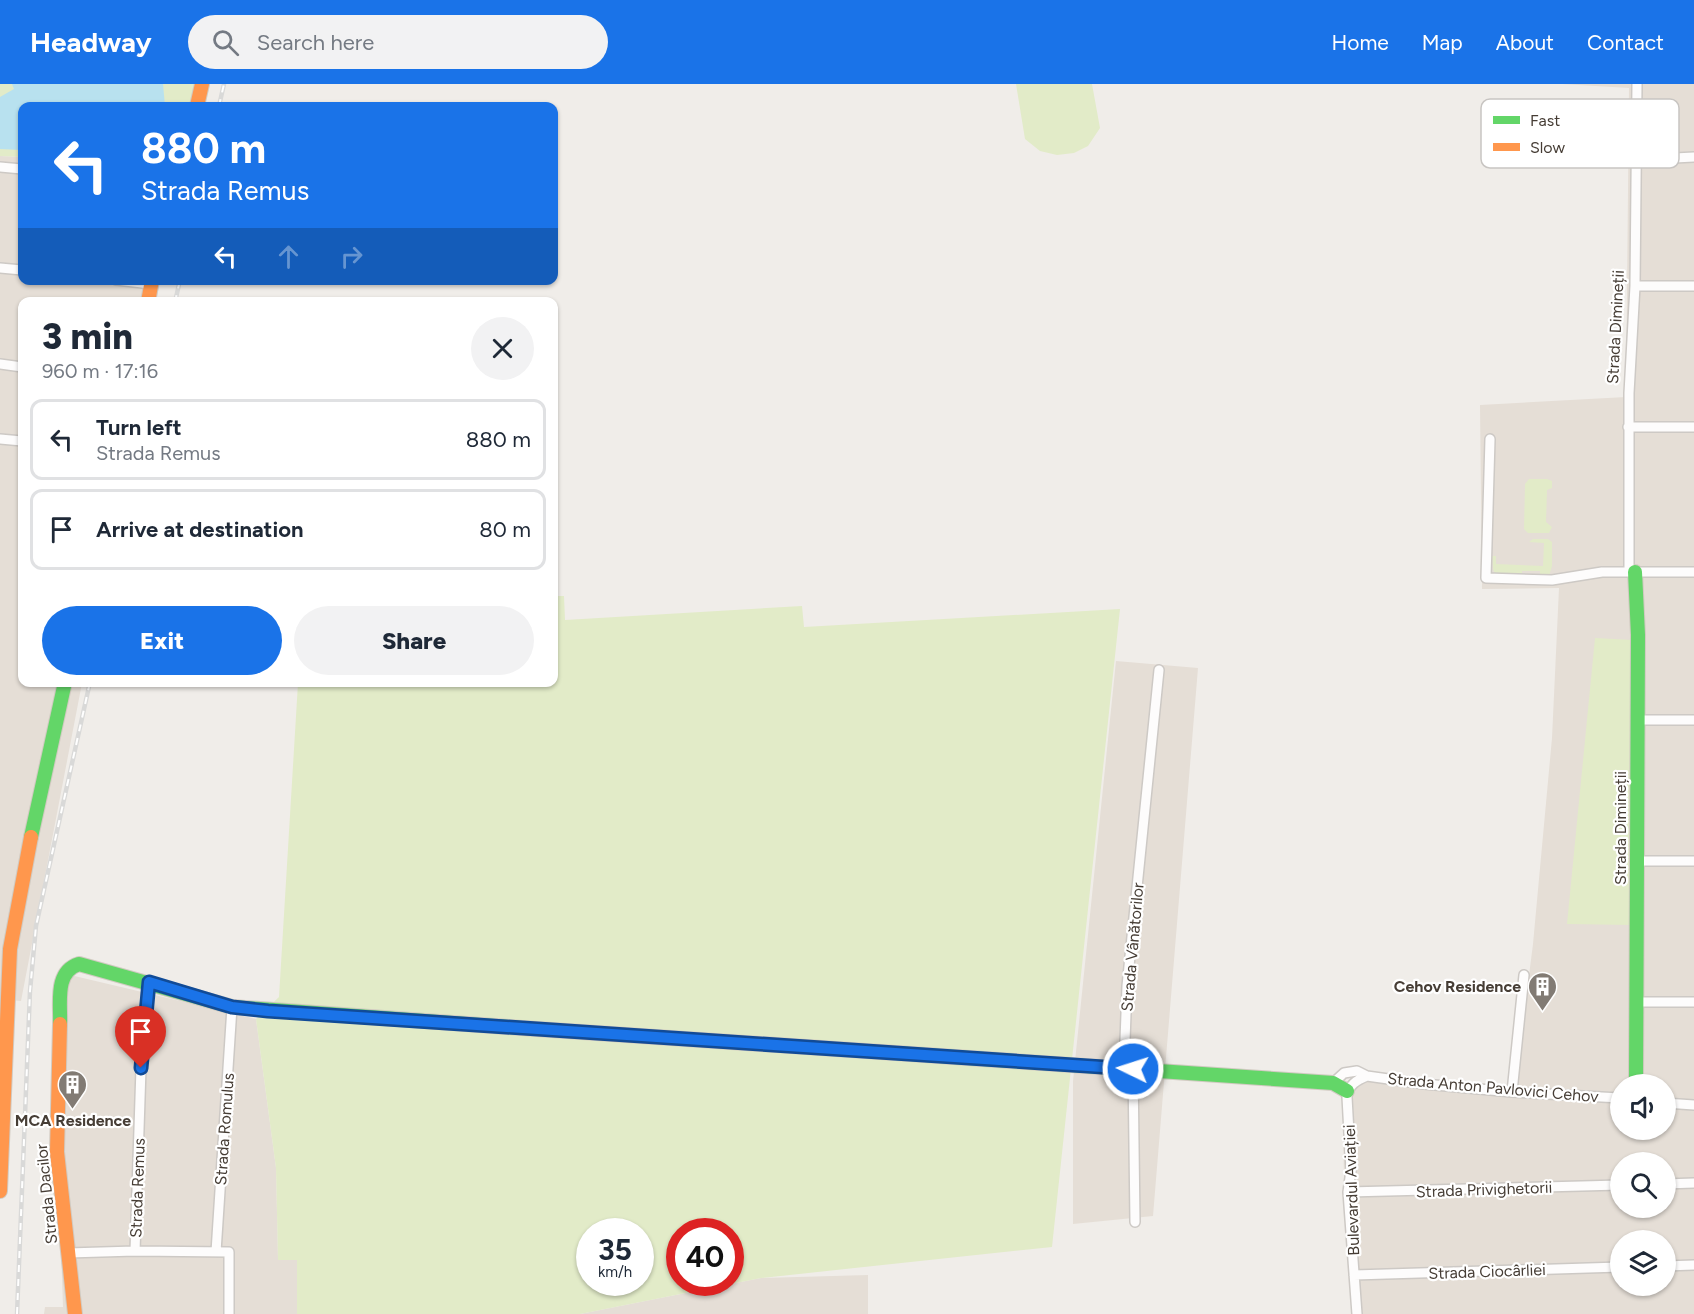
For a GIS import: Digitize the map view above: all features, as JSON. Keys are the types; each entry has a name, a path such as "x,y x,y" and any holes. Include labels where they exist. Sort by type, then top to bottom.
{"street":[{"path":"197,102 202,84"},
{"name":"Strada Dimineții","path":"1637,84 1637,99"},
{"path":"1679,158 1694,157"},
{"path":"0,167 18,169"},
{"name":"Strada Dimineții","path":"1636,168 1635,286 1628,427 1632,572 1638,635 1636,1074"},
{"path":"0,268 18,270"},
{"path":"1635,286 1694,286"},
{"path":"0,364 18,366"},
{"path":"1628,427 1694,427"},
{"path":"0,439 18,441"},
{"path":"1490,439 1486,578 1552,580 1602,572 1694,572"},
{"name":"Strada Vânătorilor","path":"1135,1222 1133,1069 1127,1055 1125,1041 1127,986 1159,670"},
{"path":"0,1191 4,984 18,899 64,687"},
{"path":"1637,720 1694,720"},
{"path":"1636,861 1694,861"},
{"name":"Strada Dacilor","path":"75,1314 59,1176 57,1136 61,983 64,973 70,966 88,965 149,982"},
{"path":"1512,1092 1524,975"},
{"path":"149,982 232,1007 280,1012 1333,1083 1347,1091 1354,1083 1366,1076"},
{"name":"Strada Remus","path":"135,1251 141,1068 149,982"},
{"path":"1637,1002 1694,1002"},
{"name":"Strada Romulus","path":"216,1252 232,1007"},
{"name":"Strada Anton Pavlovici Cehov","path":"1333,1083 1339,1076 1350,1071 1357,1071 1366,1076 1512,1092 1610,1097"},
{"name":"Bulevardul Aviației","path":"1347,1091 1351,1170 1348,1192 1357,1314"},
{"path":"1676,1104 1694,1105"},
{"path":"1676,1184 1694,1183"},
{"name":"Strada Privighetorii","path":"1348,1192 1610,1185"},
{"path":"68,1253 229,1252 229,1314"},
{"path":"1676,1266 1694,1265"},
{"name":"Strada Ciocârliei","path":"1354,1275 1610,1267"}],"shaded area":[{"path":"1562,84 1694,84 1694,1314 1356,1314 1344,1176 1343,1134 1352,1076 1515,1085 1533,944 1552,738 1559,588 1482,589 1480,405 1626,397 1628,168 1679,168 1679,99 1629,99 1629,88"},
{"path":"0,156 18,157 18,285 159,285 157,297 18,297 18,687 81,687 21,1001 0,999"},
{"path":"1116,661 1198,668 1153,1216 1073,1224 1073,1081"},
{"path":"66,974 256,1019 276,1168 278,1259 297,1260 297,1314 44,1314 45,1307 63,1307 58,1164"},
{"path":"868,1275 868,1314 580,1314 670,1296 744,1296 744,1281 761,1278"}],"green space":[{"path":"0,84 199,84 195,102 18,102 18,157 0,156"},
{"path":"1016,84 1092,84 1100,128 1088,146 1074,153 1057,155 1040,151 1025,139"},
{"path":"1529,479 1552,481 1552,488 1547,490 1546,522 1552,527 1549,533 1528,533 1524,529 1525,484"},
{"path":"1533,539 1548,539 1552,542 1552,566 1549,576 1540,578 1540,571 1522,571 1522,575 1495,574 1492,556 1496,556 1496,564 1543,566 1544,543 1529,542"},
{"path":"558,596 564,596 565,620 802,606 804,627 1120,609 1052,1247 744,1281 744,1218 666,1218 666,1296 670,1296 580,1314 297,1314 297,1260 278,1260 276,1168 256,1019 279,997 298,687 558,687"},
{"path":"1595,638 1633,640 1631,925 1567,924"}],"water":[{"path":"12,84 163,84 165,102 18,102 18,150 0,149 0,97 14,89"}],"railway":[{"path":"220,102 224,84"},
{"path":"176,297 179,285"},
{"path":"17,1314 30,991 36,926 89,687"}],"traffic: fast":[{"path":"1635,572 1638,635 1636,1074"},
{"path":"31,837 64,687"},
{"path":"60,1024 62,981 71,968 79,964 232,1007 522,1028"},
{"path":"896,1053 1333,1083 1347,1091"}],"traffic: slow":[{"path":"198,102 202,84"},
{"path":"149,297 151,285"},
{"path":"0,1191 10,949 31,837"},
{"path":"60,1024 57,1152 75,1314"},
{"path":"522,1028 896,1053"}],"place":[{"name":"Cehov Residence","path":"1542,1012"},
{"name":"MCA Residence","path":"73,1110"}],"route":[{"path":"141,1068 149,982 232,1007 268,1011 1133,1069"}]}
